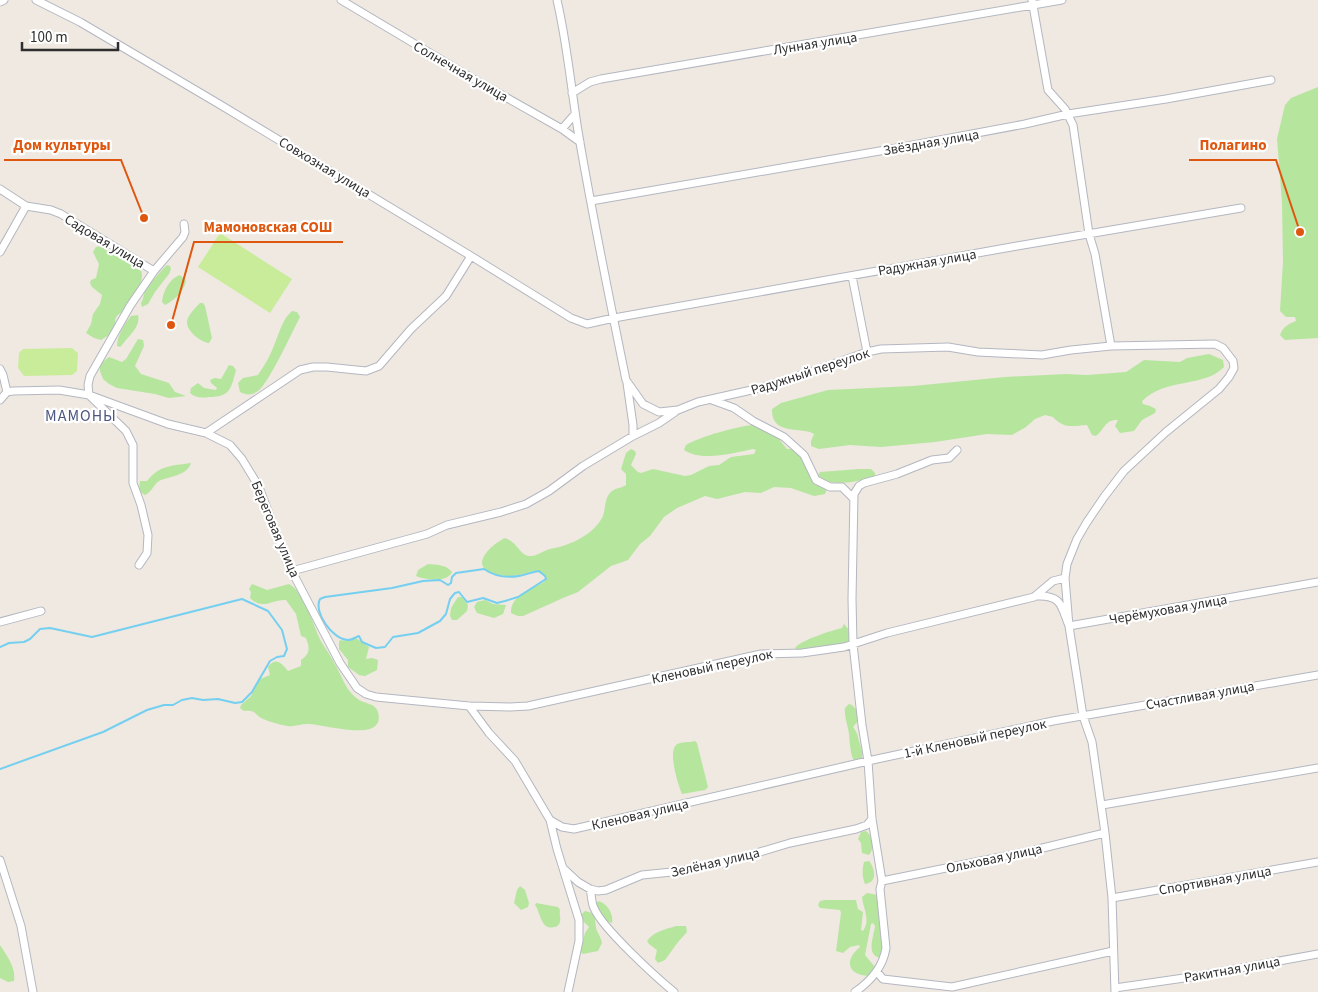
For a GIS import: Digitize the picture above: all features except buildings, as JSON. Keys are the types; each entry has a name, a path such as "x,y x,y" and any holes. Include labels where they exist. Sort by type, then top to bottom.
{"street":[{"name":"Совхозная улица","path":"36,0 80,22 203,94 577,322 593,324 614,318"},
{"name":"Солнечная улица","path":"341,0 562,129 580,142"},
{"name":"Радужный переулок","path":"557,0 563,26 580,142 626,380 637,397 648,408 659,412 678,410 710,399 756,389 867,352 894,348 948,346 978,352 1042,355 1111,346 1210,344 1222,348 1234,364 1229,377 1208,398 1141,454 1114,482 1077,539 1066,564 1065,578"},
{"name":"Лунная улица","path":"572,93 590,82 601,79 1032,3 1062,0"},
{"path":"1032,3 1048,90 1068,114 1074,130 1090,234 1111,346"},
{"name":"Звёздная улица","path":"591,201 907,146 1068,114 1270,80"},
{"path":"562,129 575,114"},
{"name":"Садовая улица","path":"0,189 26,206 57,212 154,271"},
{"path":"0,252 26,206"},
{"name":"Радужная улица","path":"614,318 1241,208"},
{"path":"139,565 147,553 148,536 141,505 133,483 132,441 126,431 89,395 88,385 90,376 130,306 154,271 183,237 185,232 184,224"},
{"path":"206,434 300,370 313,367 366,371 379,366 411,329 446,296 471,256"},
{"path":"852,276 867,352"},
{"path":"0,369 7,392 0,400"},
{"path":"626,380 634,425 633,436"},
{"name":"Береговая улица","path":"7,392 59,390 89,395 168,424 206,434 230,445 252,474 265,501 276,535 292,571 346,674 357,688 366,694"},
{"path":"710,399 734,408 753,421 784,437 804,455 816,480 830,487 842,487 853,498"},
{"path":"292,571 427,534 447,525 526,504 541,496 583,466 659,423 678,410"},
{"path":"856,992 877,972 885,956 886,948 880,889 882,881 872,819 868,761 853,644 853,498 857,488 864,482 897,474 932,460 949,458 957,450"},
{"path":"1065,578 1069,626 1083,716 1092,742 1106,833 1112,898 1115,990"},
{"name":"Кленовый переулок","path":"366,694 393,700 469,706 528,706 761,654 811,652 853,644 887,633 1036,596 1053,581 1065,578"},
{"name":"Черёмуховая улица","path":"1069,626 1318,582"},
{"path":"1036,596 1051,596 1057,600 1069,626"},
{"path":"0,622 41,611"},
{"name":"Счастливая улица","path":"1083,716 1318,675"},
{"path":"469,706 489,733 515,761 550,820 578,913 580,931 568,992"},
{"name":"1-й Кленовый переулок","path":"868,761 1083,716"},
{"name":"Кленовая улица","path":"550,820 566,828 577,829 868,761"},
{"path":"1102,805 1318,768"},
{"name":"Зелёная улица","path":"590,890 606,890 642,876 664,874 723,863 790,843 856,829 866,825 872,819"},
{"name":"Ольховая улица","path":"882,881 1030,851 1106,833"},
{"path":"0,860 21,926 33,992"},
{"name":"Спортивная улица","path":"1112,898 1318,862"},
{"path":"563,868 590,890 594,909 623,944 674,992"},
{"path":"877,972 883,979 952,988 1114,951"},
{"name":"Ракитная улица","path":"1115,990 1318,954"}],"green space":[{"path":"1318,87 1318,338 1285,340 1280,335 1281,332 1286,326 1296,321 1295,317 1286,317 1280,311 1283,262 1282,202 1277,139 1285,105 1291,98"},
{"path":"220,233 292,279 270,313 198,267"},
{"path":"101,246 132,259 140,268 142,274 136,294 116,318 116,325 112,333 101,340 86,333 91,324 93,314 100,304 102,295 90,283 91,280 96,278 99,264 93,252 96,247"},
{"path":"167,265 171,269 169,274 148,304 142,307 141,303 145,291"},
{"path":"180,275 186,281 181,292 176,298 165,305 162,302 165,290 173,279"},
{"path":"200,303 203,303 205,306 212,338 209,343 195,336 189,329 187,322 188,317"},
{"path":"292,311 297,312 300,317 263,386 253,394 240,392 238,383 243,378 258,375 270,355 284,322"},
{"path":"138,315 138,323 134,331 120,347 117,346 126,322 131,316"},
{"path":"138,339 143,340 144,346 135,366 141,374 169,383 175,392 186,396 169,398 117,388 103,379 100,364 109,357 122,362 126,359"},
{"path":"72,348 78,353 77,371 72,375 24,376 18,368 19,353 23,349"},
{"path":"1209,354 1223,360 1224,367 1216,374 1163,389 1142,401 1143,404 1156,409 1155,413 1142,420 1134,431 1120,433 1115,426 1118,420 1114,420 1110,421 1096,436 1092,435 1087,425 1065,425 1053,417 1045,415 1035,419 1012,435 987,434 935,442 881,447 850,445 819,449 811,446 814,434 782,427 773,418 772,409 781,403 828,390 913,386 1005,377 1126,372 1144,360 1180,362 1187,358"},
{"path":"229,365 233,366 236,370 228,391 216,397 194,396 190,393 191,388 198,383 204,388 216,390 217,388 210,380 215,378 221,379"},
{"path":"753,425 778,438 787,449 794,449 827,489 825,494 814,496 791,488 774,487 761,493 745,492 717,499 705,496 677,508 664,517 628,560 611,566 578,592 523,616 511,613 514,602 522,594 546,579 545,576 536,571 509,576 489,572 482,563 492,546 505,538 513,543 522,553 531,556 580,539 599,523 609,494 626,485 626,474 621,469 626,453 631,449 636,454 631,465 638,472 641,473 653,469 685,476 691,475 709,466 719,465 731,457 754,454 756,450 708,456 691,454 684,450 686,445 719,432"},
{"path":"191,463 186,471 159,481 145,495 139,491 140,481 147,481 161,469"},
{"path":"871,469 875,476 858,481 839,483 819,479 818,476 820,472"},
{"path":"428,564 444,566 452,572 446,578 441,579 425,579 416,576 418,570"},
{"path":"252,584 267,590 289,584 295,588 305,602 322,643 348,689 359,700 373,705 377,709 378,722 373,728 351,730 307,724 288,726 266,720 253,712 244,711 240,708 251,696 260,679 270,675 268,667 271,664 279,662 288,671 301,666 301,660 308,650 306,638 301,636 296,614 286,600 259,604 250,598 251,592 249,589"},
{"path":"458,597 462,597 468,605 467,611 457,620 452,620 450,616 451,608"},
{"path":"485,600 493,604 506,605 503,614 494,618 477,613 474,607 477,602"},
{"path":"844,624 850,631 851,640 847,642 833,646 810,647 798,651 795,648 809,639 842,628"},
{"path":"356,638 369,647 366,659 378,660 377,670 365,676 359,675 348,667 348,660 339,649 340,640 347,641"},
{"path":"849,704 857,710 857,722 853,727 858,736 862,758 856,761 851,753 845,715 845,708"},
{"path":"695,741 708,787 705,790 682,794 674,769 674,749 678,744"},
{"path":"866,831 872,842 872,849 869,855 862,853 861,843 858,839 861,832"},
{"path":"869,861 873,867 874,878 865,884 863,865 864,862"},
{"path":"520,886 525,890 529,903 528,907 521,910 514,903"},
{"path":"867,893 878,895 883,945 881,958 873,954 872,945 875,926 873,923 871,924 865,955 875,967 869,976 856,973 850,966 852,957 860,947 859,945 850,947 843,953 836,951 840,910 820,908 818,905 820,901 825,900 856,900 858,909 863,912 861,930 863,931 866,918 862,897"},
{"path":"598,901 609,909 612,923 606,920 598,910 596,904"},
{"path":"536,903 558,907 560,910 560,922 558,926 546,926 535,905"},
{"path":"585,911 594,916 602,943 598,951 583,954 580,951 585,933 589,927 582,920 581,915"},
{"path":"676,926 686,926 687,932 665,960 658,963 655,959 657,950 647,941 656,933"},
{"path":"0,945 14,971 14,981 8,982 0,978"}],"waterway":[{"path":"484,569 496,575 510,577 539,571 546,579 518,597 497,603 483,598 467,602 459,592 455,593 450,599 446,614 440,621 418,633 393,637 385,647 376,648 362,642 359,636 349,640 342,639 326,624 319,611 320,599 325,597 392,588 423,581 440,580 448,585 456,573 484,569"},
{"path":"0,647 9,643 24,642 40,629 50,628 92,637 242,599 268,611 282,630 287,649 284,656 270,661 252,692 242,702 235,703 218,699 203,700 192,698 182,700 173,705 164,705 147,710 103,732 0,769"}],"place":[{"name":"Дом культуры","path":"144,218"},
{"name":"Полагино","path":"1300,232"},
{"name":"Мамоновская СОШ","path":"171,325"}],"district":[{"name":"МАМОНЫ","path":"81,415"}]}
